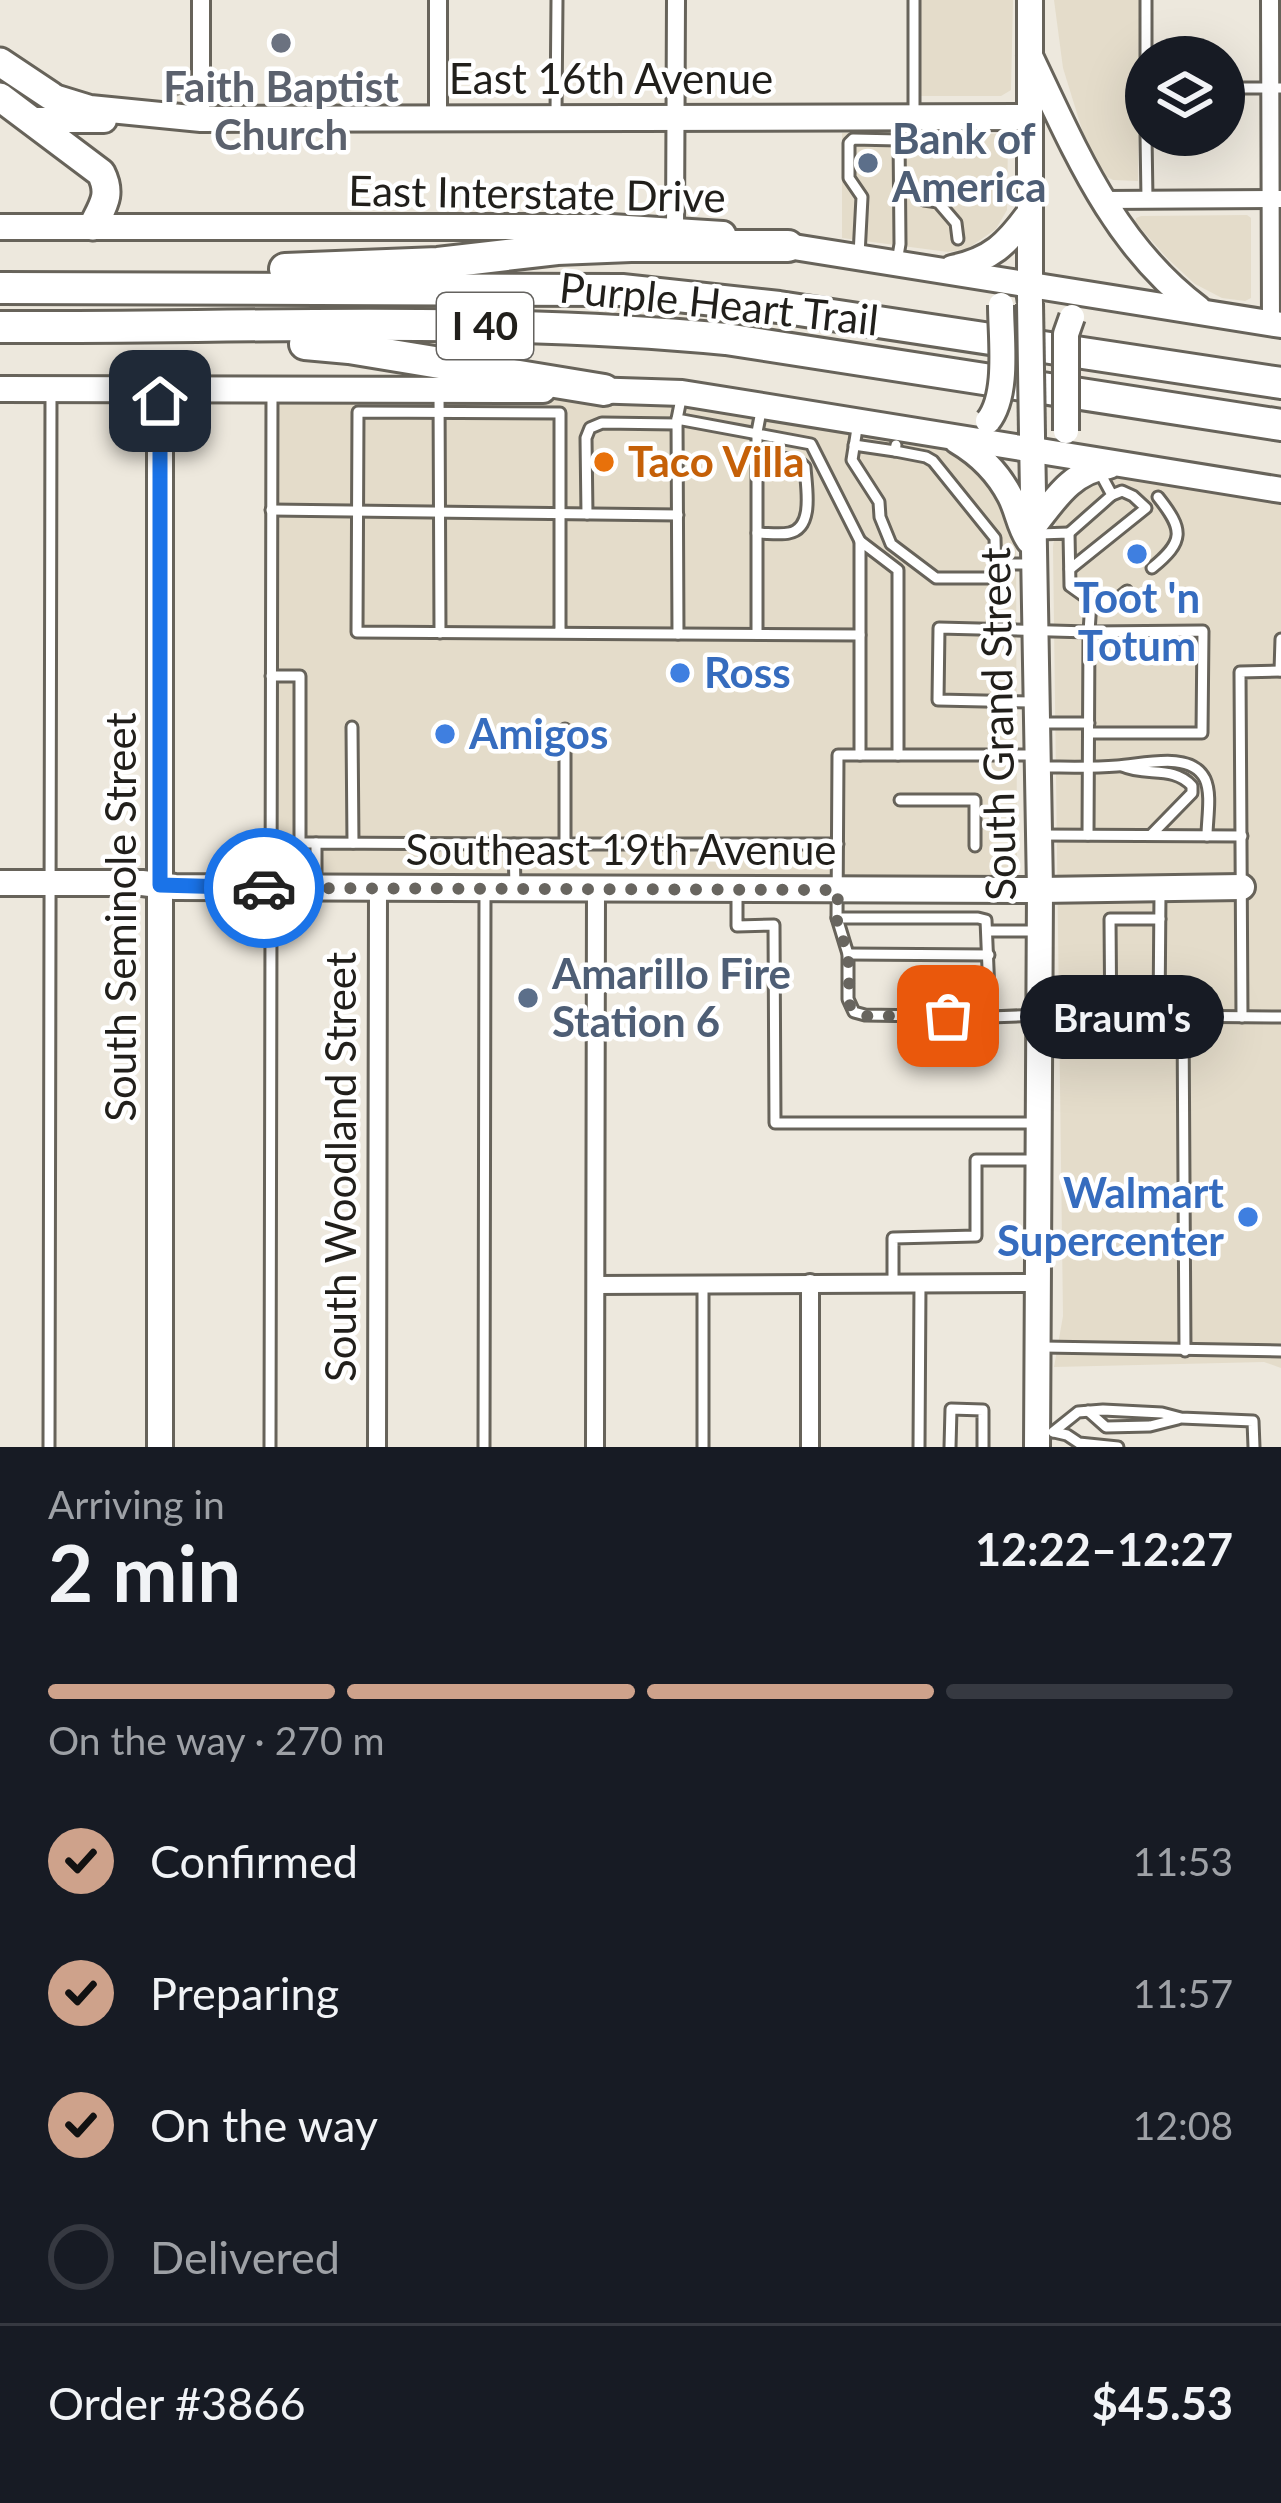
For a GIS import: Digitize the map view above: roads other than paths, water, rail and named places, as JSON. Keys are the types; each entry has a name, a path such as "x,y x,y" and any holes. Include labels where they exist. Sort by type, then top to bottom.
{"highway":[{"path":"130,289 254,270 438,263 557,249 788,246"},
{"name":"Purple Heart Trail","path":"0,288 622,290 779,307 1281,383"},
{"name":"Purple Heart Trail","path":"0,327 635,330 748,342 1281,425"},
{"path":"174,327 349,348 604,390"}],"main road":[{"name":"South Grand Street","path":"1030,0 1032,443 1044,565 1037,629 1037,1347 1042,1436"},
{"path":"1030,56 1102,200 1132,246 1169,286 1205,313"},
{"path":"0,62 51,96"},
{"name":"East 16th Avenue","path":"51,96 90,108 201,119 676,118 853,129 1030,116"},
{"path":"0,97 101,173 106,198 93,226"},
{"path":"34,120 201,119"},
{"path":"939,270 976,263 997,250 1030,212"},
{"name":"East Interstate Drive","path":"0,226 675,230 732,235 982,277 1030,294 1109,297 1276,324"},
{"path":"956,436 988,421 1000,397 1001,304 982,277"},
{"path":"1100,464 1070,446 1066,431 1066,334 1072,317 1109,297"},
{"path":"0,388 272,389 440,401 604,390 682,393 762,406 856,433 897,439 956,436 1032,443 1100,464 1281,490"},
{"name":"South Seminole Street","path":"160,388 160,1447"},
{"path":"956,436 994,470 1011,498 1021,530 1044,565"},
{"path":"1044,565 1060,491 1100,464"},
{"name":"Southeast 19th Avenue","path":"0,883 737,890 1242,887"}],"street":[{"path":"201,0 201,119"},
{"path":"438,0 438,118"},
{"path":"675,230 676,0"},
{"path":"1270,0 1276,324"},
{"path":"1102,200 1275,199"},
{"name":"South Woodland Street","path":"377,1447 378,888"},
{"path":"596,889 596,1447"},
{"path":"810,1283 810,1447"},
{"path":"596,1285 1038,1283"}],"lane":[{"path":"556,118 557,0"},
{"path":"896,263 914,0"},
{"path":"1146,0 1146,36"},
{"path":"853,129 849,178 862,197 859,257"},
{"path":"1146,156 1147,200"},
{"path":"924,200 938,202 956,224 958,238"},
{"path":"49,1447 51,388"},
{"path":"270,1447 272,389"},
{"path":"678,634 677,422 682,393"},
{"path":"440,401 440,633"},
{"path":"560,634 560,413 440,401 358,412 357,632 560,634 860,635"},
{"path":"757,634 757,432 762,406"},
{"path":"587,514 586,438 590,428 602,423 677,422 811,444 860,541 898,570 898,755"},
{"path":"856,433 852,460 879,502 891,544 936,578 996,578 995,538 933,461 897,439"},
{"path":"757,459 791,459 806,467 806,514 801,527 790,533 757,533"},
{"path":"1100,464 1112,502 1127,523"},
{"path":"996,564 1070,569 1158,497 1168,471"},
{"path":"1044,565 1069,533 1084,529 1122,491 1146,508"},
{"path":"1152,568 1173,551 1178,537 1177,520 1158,497"},
{"path":"271,510 678,515"},
{"path":"1098,516 1113,535"},
{"path":"1084,529 1099,546"},
{"path":"1069,533 1070,569"},
{"path":"860,541 860,754"},
{"path":"1044,565 1090,601 1114,601 1127,591"},
{"path":"1088,836 1090,601"},
{"path":"938,628 1037,629 1203,631 1202,734 1089,728 1038,712 938,700 938,628"},
{"path":"1242,1017 1240,672 1281,671 1281,639"},
{"path":"271,676 300,676 300,843 838,844"},
{"path":"352,727 353,843"},
{"path":"565,729 566,844"},
{"path":"1040,1016 865,1016 854,1012 848,999 848,954 837,918 838,754 1089,766 1178,762 1197,769 1208,783 1207,836"},
{"path":"1122,766 1136,773 1183,776 1192,786 1192,793 1150,836"},
{"path":"900,800 975,800 975,846"},
{"path":"1040,836 1242,836"},
{"path":"316,843 316,888"},
{"path":"514,844 515,889"},
{"path":"1160,888 1160,919 1160,978 1159,1016 1150,1042 1111,1042 1110,919 1160,919"},
{"path":"484,889 484,1447"},
{"path":"737,890 737,926 775,925 775,1123 1039,1123"},
{"path":"837,918 986,920 990,1017"},
{"path":"988,931 1040,931"},
{"path":"1145,941 1160,941"},
{"path":"848,954 989,955"},
{"path":"1145,958 1160,958"},
{"path":"1146,978 1160,978"},
{"path":"1146,999 1159,999"},
{"path":"1146,1016 1281,1017"},
{"path":"1183,1016 1185,1351"},
{"path":"893,1283 893,1238 976,1236 976,1160 1039,1160"},
{"path":"920,1283 920,1447"},
{"path":"703,1284 703,1447"},
{"path":"1037,1347 1281,1352"},
{"path":"950,1447 951,1409 983,1410 983,1447"},
{"path":"1088,1411 1106,1427 1150,1426 1181,1418"},
{"path":"1042,1436 1078,1412 1162,1413 1253,1420 1254,1447"},
{"path":"1042,1436 1067,1435 1079,1443 1118,1447"}],"place":[{"name":"Faith Baptist Church","path":"281,43"},
{"name":"Bank of America","path":"868,163"},
{"name":"Taco Villa","path":"604,462"},
{"name":"Toot 'n Totum","path":"1137,554"},
{"name":"Ross","path":"680,673"},
{"name":"Amigos","path":"445,734"},
{"name":"Amarillo Fire Station 6","path":"528,998"},
{"name":"Braum's","path":"948,1016"},
{"name":"Walmart Supercenter","path":"1248,1217"}]}
